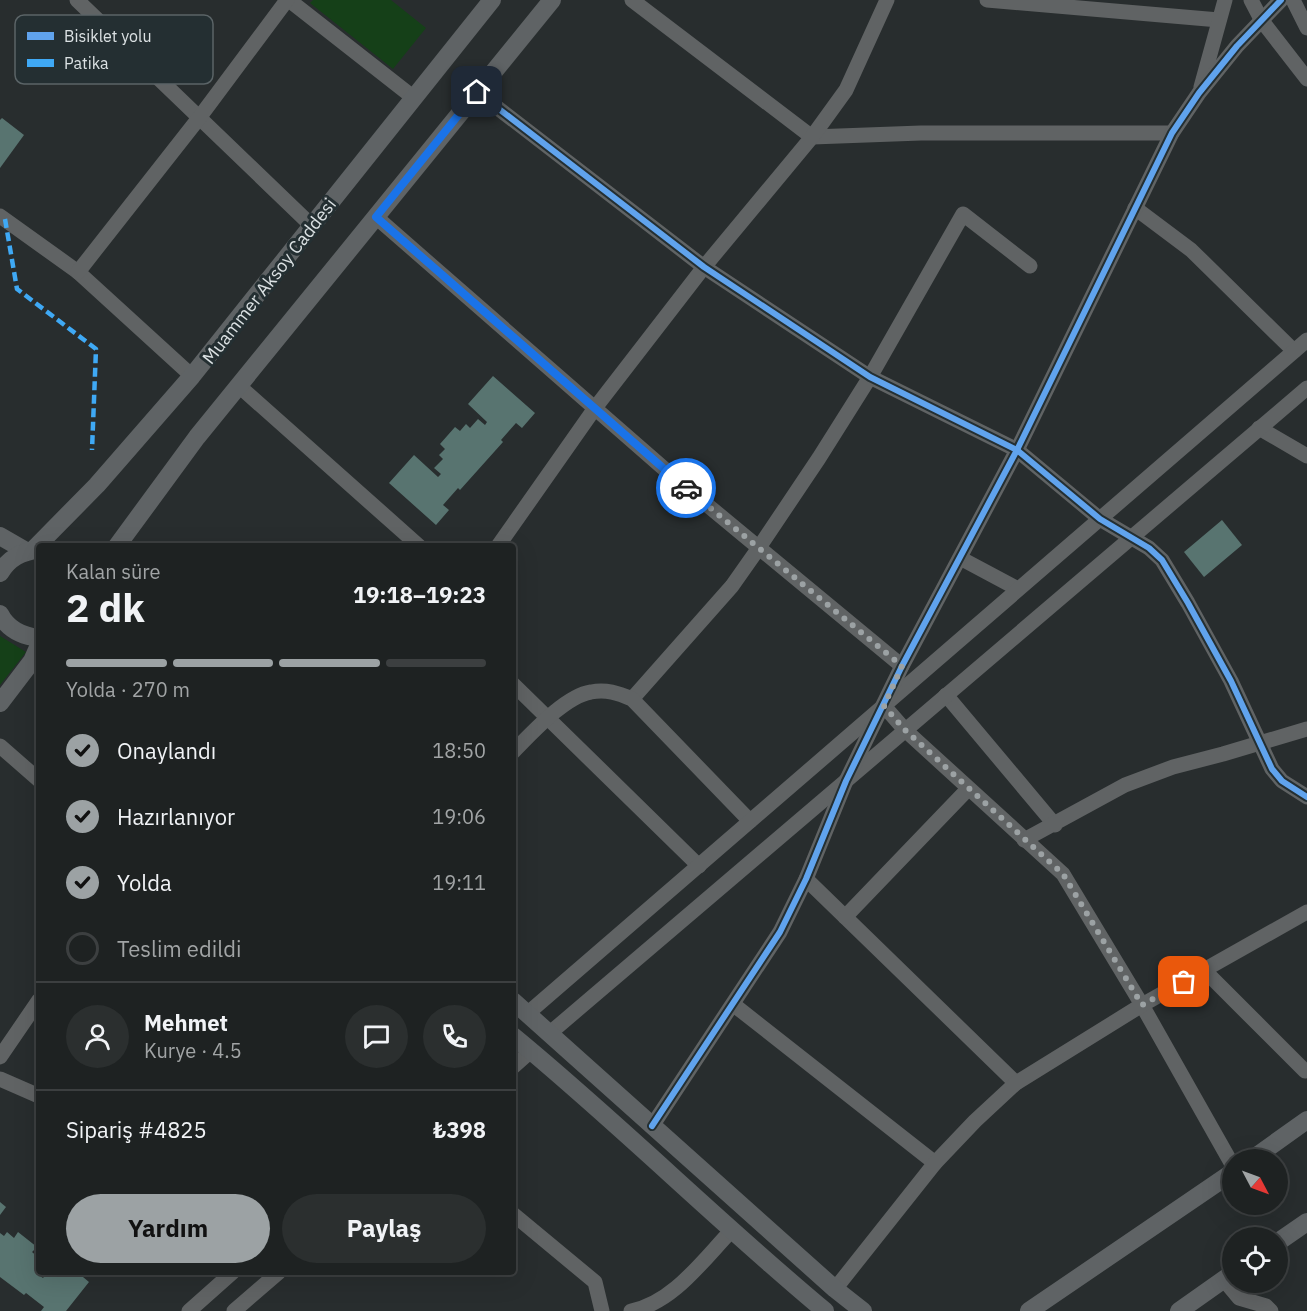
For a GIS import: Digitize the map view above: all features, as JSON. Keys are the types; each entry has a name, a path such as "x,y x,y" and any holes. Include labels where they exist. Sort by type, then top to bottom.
{"main road":[{"name":"Muammer Aksoy Caddesi","path":"39,543 97,485 192,376 492,0"},
{"path":"119,543 197,437 552,0"},
{"path":"0,536 32,550"},
{"name":"Muammer Aksoy Caddesi","path":"0,573 14,557 32,550"},
{"path":"0,614 10,627 19,633 36,637"},
{"path":"0,703 32,662 36,652"},
{"path":"516,1004 835,1289 863,1311"},
{"path":"516,1038 639,1144 816,1308"},
{"path":"1266,1149 1307,1120"},
{"path":"1029,1311 1222,1179"},
{"path":"1288,1235 1307,1222"},
{"path":"1179,1311 1222,1281"}],"street":[{"path":"77,0 93,15"},
{"path":"78,272 288,0 414,98"},
{"path":"632,0 812,137 921,133 1172,133"},
{"path":"500,543 596,408 704,267 812,137 846,90 887,0"},
{"path":"987,0 1219,20"},
{"path":"1199,93 1225,0"},
{"path":"1251,0 1262,21 1307,79"},
{"path":"652,1126 734,1005 780,932 806,879 846,781 902,666 1017,450 1172,133 1199,93 1237,46 1281,0"},
{"path":"1293,0 1307,28"},
{"path":"164,84 312,226"},
{"path":"477,92 704,267 870,376 1017,450 1100,519 1149,548 1162,560 1175,580 1231,681 1272,770 1282,781 1307,796"},
{"path":"1135,208 1191,250 1294,351"},
{"path":"632,699 732,586 758,549 870,376 963,214 1030,266"},
{"path":"0,216 78,272 192,376"},
{"path":"376,217 758,549 902,666"},
{"path":"527,1014 1307,340"},
{"path":"239,386 416,543"},
{"path":"550,1033 1307,388"},
{"path":"1259,428 1307,456"},
{"path":"960,558 1018,589"},
{"path":"516,687 699,866"},
{"path":"516,749 547,717 584,694 607,691 632,699 750,821"},
{"path":"946,695 1055,825"},
{"path":"884,706 905,730 1063,874 1142,1005 1223,1149"},
{"path":"1024,840 1125,785 1173,767 1307,729"},
{"path":"0,746 36,777"},
{"path":"845,917 968,789"},
{"path":"806,879 1016,1083"},
{"path":"835,1289 935,1164 975,1121 1016,1083 1142,1005 1307,912"},
{"path":"1205,971 1305,1071"},
{"path":"0,1057 36,1004"},
{"path":"734,1005 935,1164"},
{"path":"516,1064 531,1051"},
{"path":"0,1079 36,1095"},
{"path":"516,1216 595,1282 602,1311"},
{"path":"631,1311 640,1309 674,1290 732,1230"},
{"path":"189,1311 230,1275"},
{"path":"234,1311 276,1275"},
{"path":"1237,1293 1239,1298 1266,1306 1271,1311"}],"green space":[{"path":"313,0 391,0 426,28 393,69 310,3"},
{"path":"0,636 26,652 0,685"}],"building":[{"path":"2,118 24,135 0,168 0,120"},
{"path":"493,376 535,413 522,428 516,423 501,440 503,442 460,490 458,488 443,505 449,510 436,525 389,483 414,455 438,477 441,474 434,468 443,459 439,455 445,449 440,444 455,427 460,431 466,424 470,428 478,419 485,425 487,422 468,404"},
{"path":"1222,520 1242,545 1204,577 1184,552"},
{"path":"0,1202 6,1207 0,1215"},
{"path":"7,1232 14,1238 18,1232 36,1246 32,1252 36,1255 36,1275 41,1275 43,1278 46,1275 81,1275 89,1282 66,1311 41,1311 44,1307 0,1277 0,1233 4,1236"}],"marked path":[{"path":"5,219 17,289 96,349 92,450"}],"cycle path":[{"path":"652,1126 780,932 806,879 846,781 902,666 1017,450 1172,133 1199,93 1237,46 1281,0"},
{"path":"477,92 704,267 870,377 1017,450 1100,519 1149,548 1162,560 1188,603 1231,681 1272,769 1282,781 1307,797"}],"way so far":[{"path":"686,488 902,666 884,706 905,730 1063,874 1142,1005 1184,982"}],"route":[{"path":"477,92 376,217 686,488"}]}
